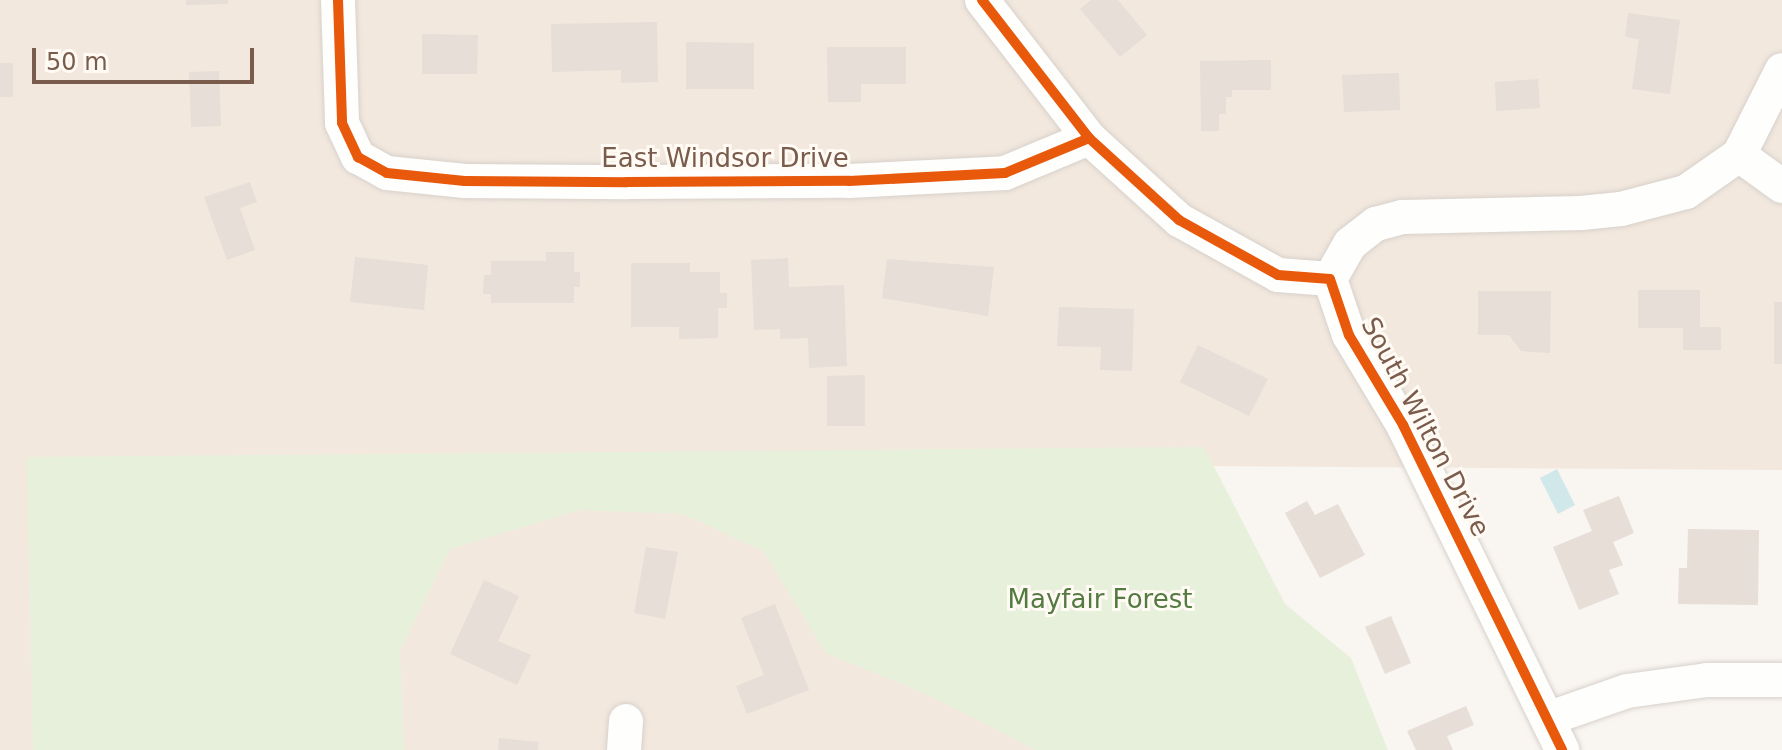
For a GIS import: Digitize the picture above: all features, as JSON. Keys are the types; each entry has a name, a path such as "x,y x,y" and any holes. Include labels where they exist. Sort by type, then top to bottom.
{"street":[{"name":"East Windsor Drive","path":"338,0 342,123 358,157 387,173 465,181 849,181 1005,173 1089,138"},
{"path":"982,0 1089,138 1179,220 1278,275 1330,279 1350,244 1376,224 1403,217 1621,209 1686,192 1739,155 1782,70"},
{"path":"1739,155 1782,186"},
{"name":"South Wilton Drive","path":"1330,279 1349,335 1403,425 1550,718 1562,750"},
{"path":"1550,718 1627,691 1707,680 1782,680"}],"shaded area":[{"path":"0,0 1782,0 1782,470 1199,466 1344,750 0,750"}],"green space":[{"name":"Mayfair Forest","path":"1204,447 1285,604 1351,658 1388,750 1036,750 931,696 826,653 763,551 683,514 580,510 450,549 400,651 404,750 33,750 27,457"}],"water":[{"path":"1557,469 1575,505 1558,514 1540,478"}],"building":[{"path":"186,0 228,0 228,4 186,5"},
{"path":"1091,0 1118,0 1147,35 1120,57 1080,9"},
{"path":"1628,13 1680,20 1670,94 1632,89 1639,39 1625,37"},
{"path":"657,22 658,82 621,83 621,70 552,72 551,24"},
{"path":"422,34 478,35 477,74 422,74"},
{"path":"686,42 754,43 754,89 686,89"},
{"path":"827,47 906,47 906,84 861,84 861,102 828,102"},
{"path":"1271,60 1271,90 1232,90 1232,97 1226,97 1226,114 1219,114 1219,131 1201,131 1200,61"},
{"path":"0,63 13,63 13,97 0,97"},
{"path":"219,71 221,126 191,127 189,72"},
{"path":"1399,73 1400,110 1344,112 1342,75"},
{"path":"1538,79 1540,108 1496,111 1495,82"},
{"path":"250,182 257,202 240,208 255,250 227,260 204,197"},
{"path":"546,252 574,252 574,272 580,272 580,287 574,287 574,303 491,303 491,294 483,294 484,275 491,275 491,261 546,261"},
{"path":"355,257 428,265 424,310 350,302"},
{"path":"788,258 789,287 844,285 847,366 809,368 808,338 780,339 780,329 754,330 751,260"},
{"path":"887,259 994,267 988,316 882,298"},
{"path":"631,263 690,263 690,272 720,272 720,293 727,293 727,308 718,308 718,338 679,339 679,327 631,327"},
{"path":"1638,290 1700,290 1700,327 1721,327 1721,350 1683,350 1683,328 1638,328"},
{"path":"1478,291 1551,291 1550,353 1521,351 1509,335 1478,335"},
{"path":"1774,302 1782,302 1782,364 1774,364"},
{"path":"1059,307 1134,309 1132,371 1100,370 1101,347 1057,346"},
{"path":"1198,345 1268,379 1249,416 1180,382"},
{"path":"865,375 865,426 827,426 827,376"},
{"path":"1619,496 1634,533 1613,542 1623,565 1609,570 1619,594 1579,610 1553,547 1592,531 1583,510"},
{"path":"1307,501 1315,515 1338,504 1365,555 1320,578 1285,513"},
{"path":"1688,529 1759,530 1758,605 1678,604 1679,568 1687,568"},
{"path":"646,547 678,552 665,619 634,613"},
{"path":"484,580 519,596 498,641 531,655 517,685 450,654"},
{"path":"775,604 809,690 747,714 736,686 764,675 741,618"},
{"path":"1391,616 1411,663 1385,674 1365,627"},
{"path":"1466,706 1474,725 1447,736 1453,750 1416,750 1407,731"},
{"path":"499,738 539,742 538,750 498,750"}],"cycle path":[{"path":"338,0 342,123 358,157 387,173 465,181 849,181 1005,173 1089,138"},
{"path":"982,0 1089,138 1179,220 1278,275 1330,279 1349,335 1403,425 1562,750"}]}
